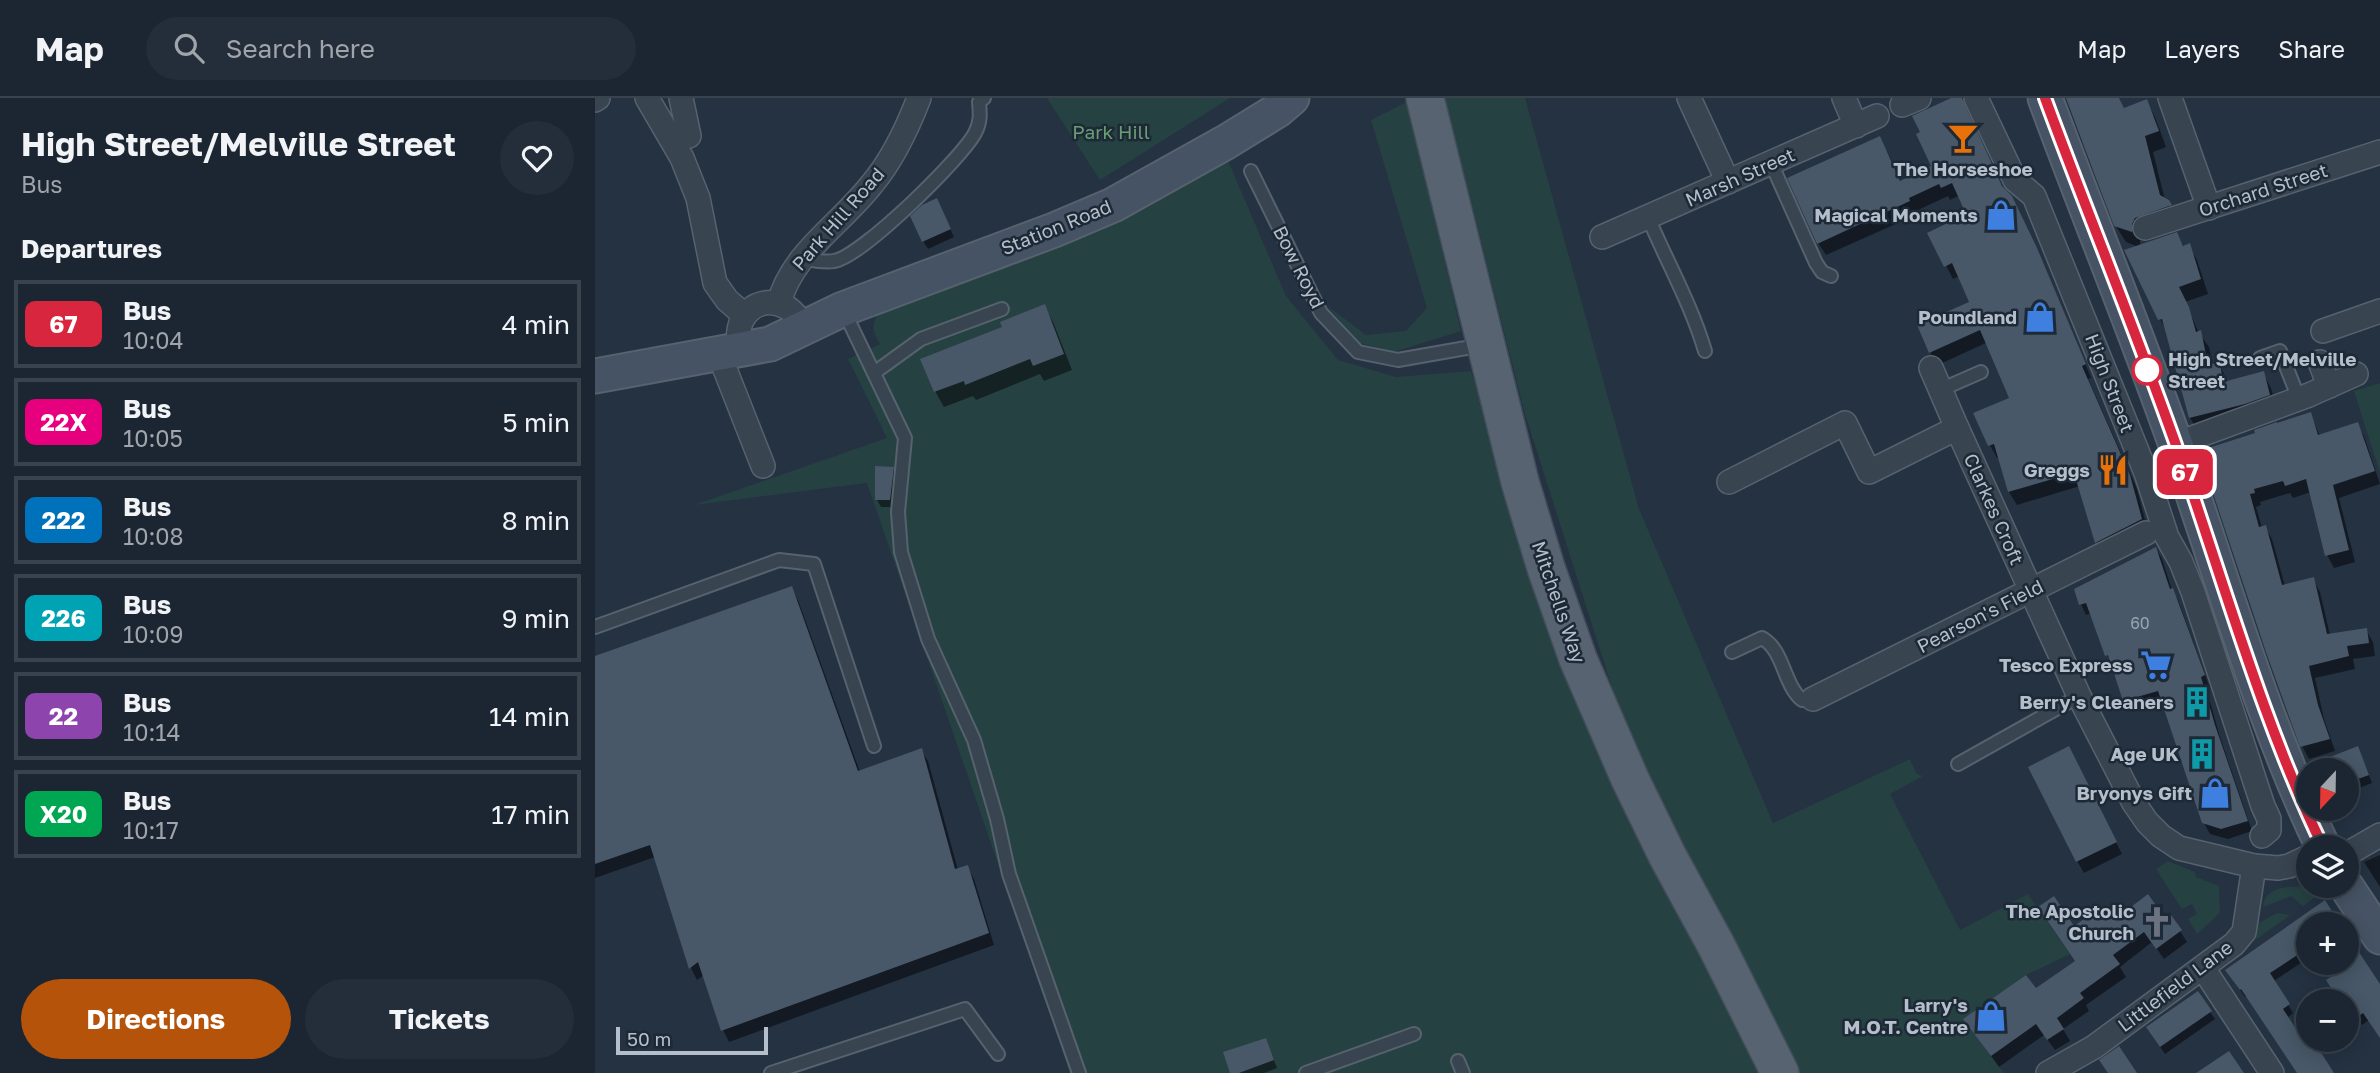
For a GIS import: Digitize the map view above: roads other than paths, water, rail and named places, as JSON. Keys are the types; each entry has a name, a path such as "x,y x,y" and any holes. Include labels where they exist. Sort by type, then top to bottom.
{"main road":[{"name":"Mitchells Way","path":"1425,98 1531,519 1578,660 1648,817 1762,1033 1780,1073"}],"street":[{"path":"647,98 682,158 698,198 715,282 727,300 744,314"},
{"path":"681,98 689,136"},
{"name":"Park Hill Road","path":"779,303 789,275 801,258 872,185 893,154 919,98"},
{"name":"Station Road","path":"595,376 771,344 843,309 1054,230 1136,193 1226,142 1278,110 1292,98"},
{"path":"1689,98 1728,182"},
{"name":"Marsh Street","path":"1602,237 1867,121 1844,98"},
{"name":"High Street","path":"1973,98 2017,183 2034,196 2146,473 2167,537 2185,572 2269,819 2269,830 2262,836"},
{"name":"High Street","path":"2045,98 2176,444 2272,731 2295,790 2317,835"},
{"path":"2170,98 2209,208"},
{"name":"Orchard Street","path":"2145,228 2380,152"},
{"path":"763,466 730,352 737,338 738,325 744,314 761,305 779,303 790,308 805,327"},
{"path":"2337,334 2380,311"},
{"path":"2320,362 2329,386"},
{"name":"Clarkes Croft","path":"1931,368 2079,696 2134,803 2147,822 2179,848 2254,866 2278,868 2296,863"},
{"path":"2176,444 2299,399 2356,374"},
{"name":"Clarkes Croft","path":"1729,482 1845,424 1869,472 1957,428"},
{"name":"Pearson's Field","path":"1814,699 2146,533"},
{"path":"2359,847 2380,835"},
{"name":"Littlefield Lane","path":"2048,1073 2094,1046 2234,944 2243,932 2254,866"},
{"path":"2354,898 2380,937"},
{"path":"2203,968 2272,1073"}],"lane":[{"path":"801,258 834,261 857,251 953,161 975,134 980,120 979,102 984,98"},
{"path":"1771,163 1816,263 1822,272 1831,276"},
{"name":"Bow Royd","path":"1251,171 1321,313 1358,352 1398,360 1485,344"},
{"path":"1648,217 1694,315 1705,351"},
{"path":"843,309 905,438 898,512 901,552 928,639 974,740 997,819 1009,873 1079,1073"},
{"path":"874,373 921,339 1002,309"},
{"path":"2260,358 2280,351 2299,399"},
{"path":"1940,390 1981,372"},
{"path":"595,627 779,560 814,564 874,746"},
{"path":"1732,652 1762,638 1772,644 1796,695 1802,700 1814,699"},
{"path":"1958,764 2079,696"},
{"path":"771,1073 965,1009 999,1054"},
{"path":"1306,1073 1414,1034"}],"place":[{"name":"The Horseshoe","path":"1963,138"},
{"name":"Magical Moments","path":"2001,215"},
{"name":"Poundland","path":"2040,317"},
{"name":"High Street/Melville Street","path":"2147,370"},
{"name":"Greggs","path":"2113,470"},
{"name":"Tesco Express","path":"2156,665"},
{"name":"Berry's Cleaners","path":"2197,702"},
{"name":"Age UK","path":"2202,754"},
{"name":"Bryonys Gift","path":"2215,793"},
{"name":"The Apostolic Church","path":"2157,922"},
{"name":"Larry's M.O.T. Centre","path":"1991,1016"}],"park label":[{"name":"Park Hill","path":"1111,132"}]}
